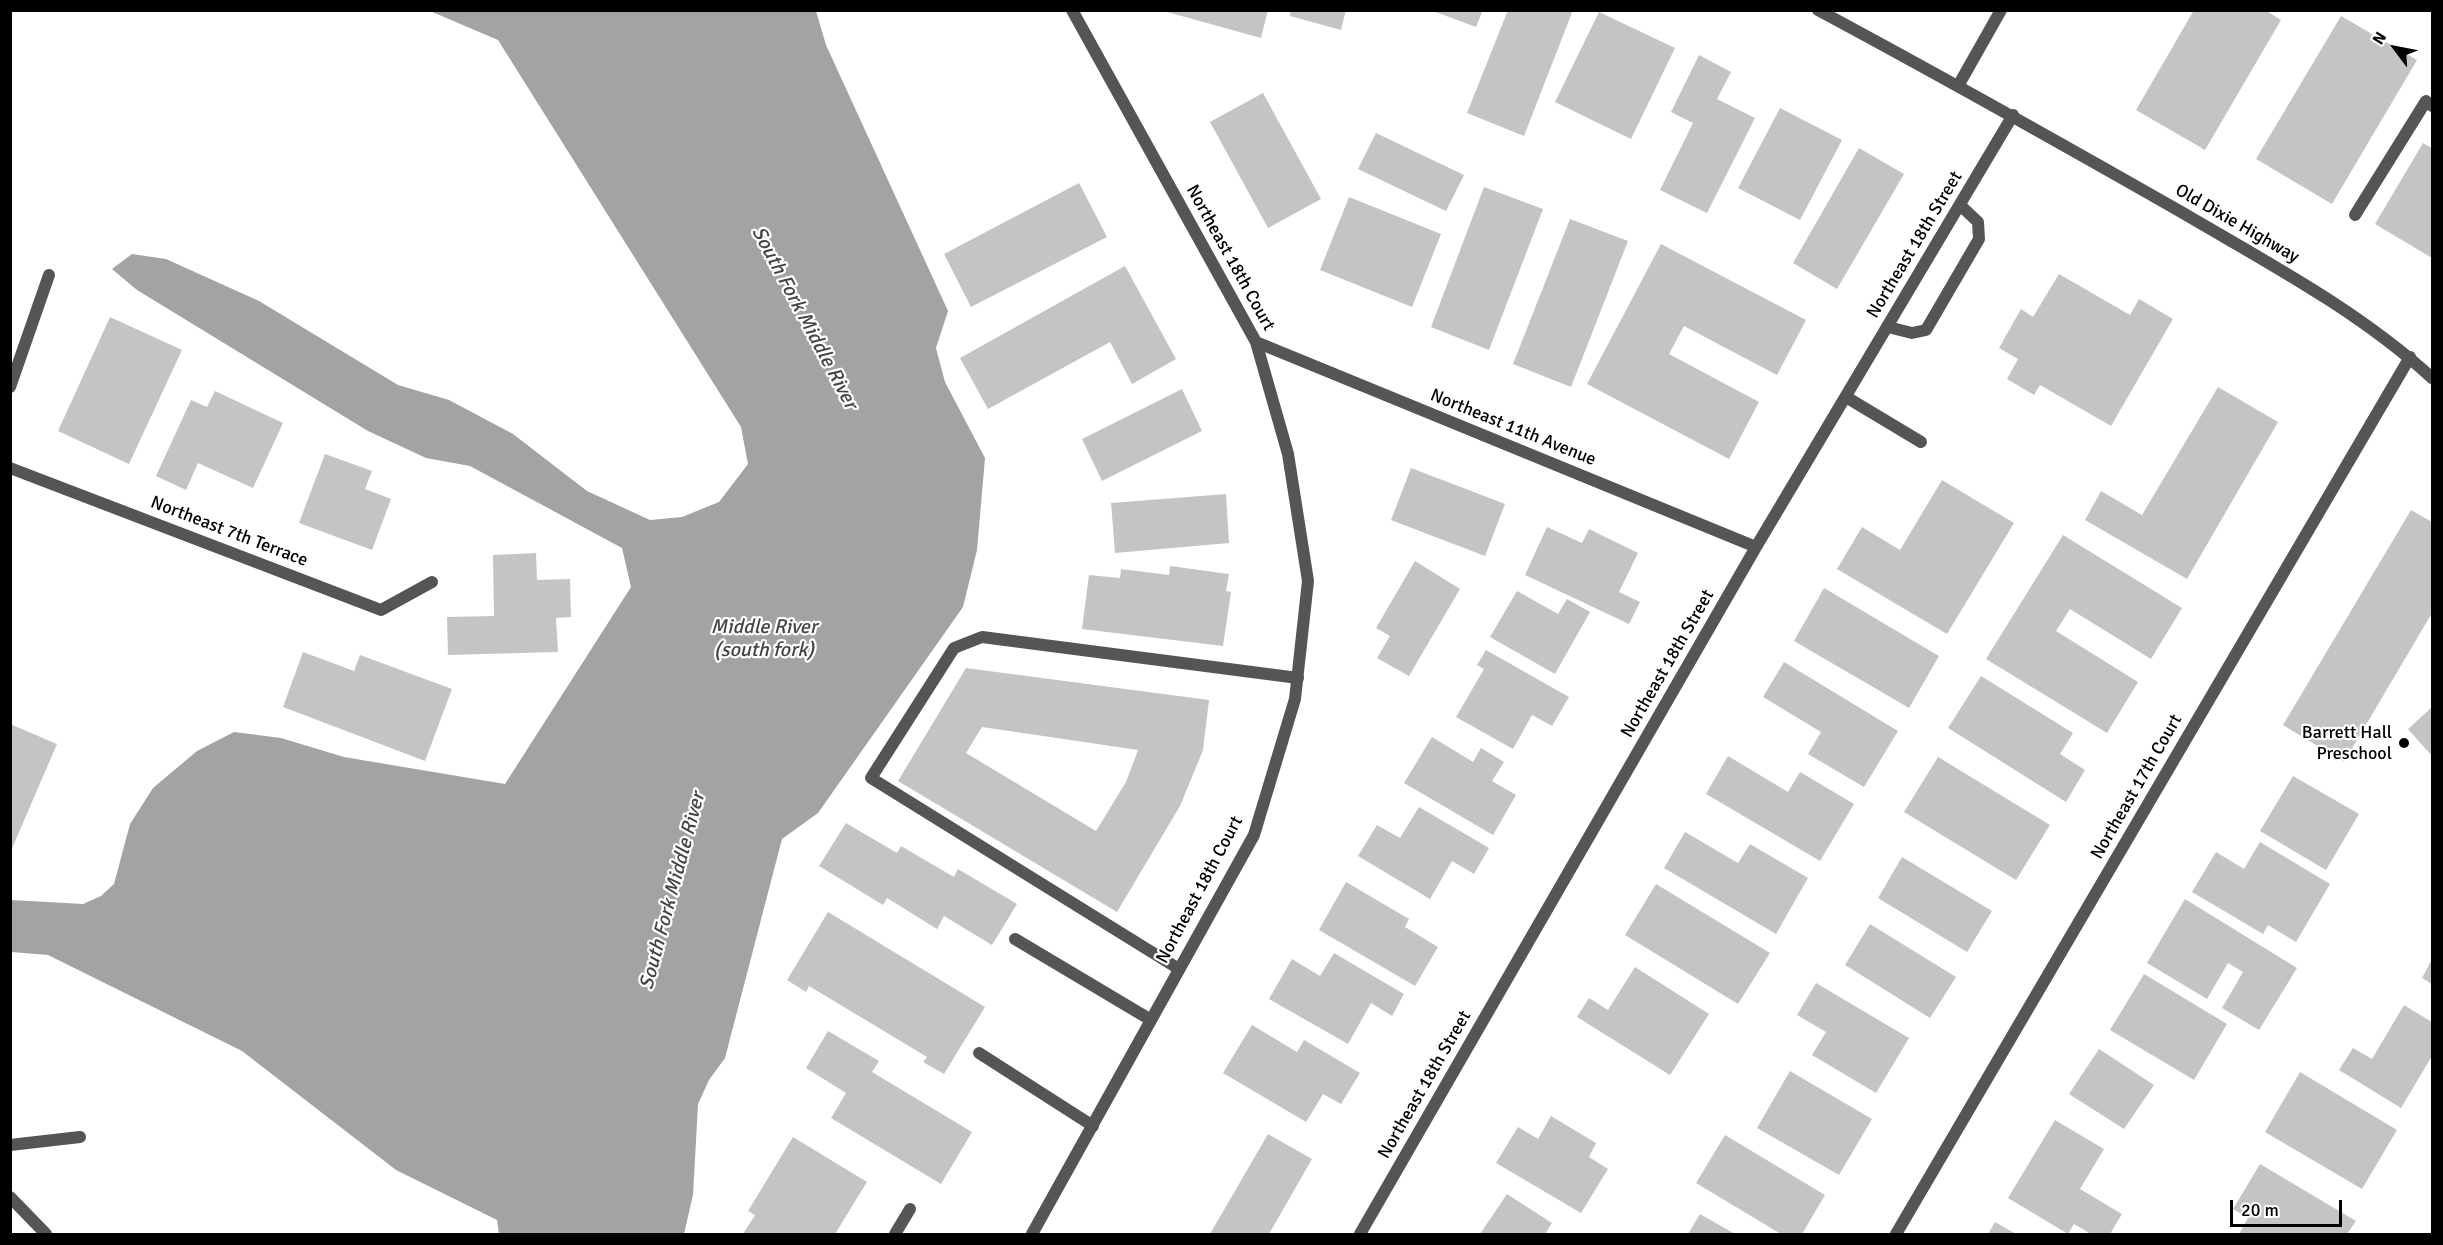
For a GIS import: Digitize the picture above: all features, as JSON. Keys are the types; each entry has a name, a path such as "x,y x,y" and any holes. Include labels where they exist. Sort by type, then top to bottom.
{"street":[{"name":"Northeast 18th Court","path":"1032,1234 1254,835 1295,699 1308,581 1288,454 1256,342 1072,10"},
{"name":"Old Dixie Highway","path":"1818,10 2013,115 2294,278 2410,357 2433,378"},
{"path":"1958,86 2001,10"},
{"path":"2355,215 2426,101 2433,106"},
{"name":"Northeast 18th Street","path":"1360,1234 1756,547 2013,115"},
{"path":"1888,327 1912,333 1926,330 1979,238 1978,222 1960,205"},
{"path":"10,387 49,274"},
{"name":"Northeast 11th Avenue","path":"1256,342 1756,547"},
{"name":"Northeast 17th Court","path":"1896,1234 2410,357"},
{"path":"1846,397 1921,442"},
{"name":"Northeast 7th Terrace","path":"10,468 381,610 432,582"},
{"path":"1179,969 871,778 954,648 982,637 1298,678"},
{"path":"1015,939 1151,1020"},
{"path":"979,1053 1093,1126"},
{"path":"10,1145 80,1137"},
{"path":"10,1197 46,1234"},
{"path":"895,1234 910,1209"}],"water":[{"path":"430,11 816,11 826,45 948,311 936,348 945,382 985,458 977,550 963,607 818,813 782,839 725,1058 709,1080 698,1104 693,1195 684,1234 499,1234 497,1220 396,1170 242,1051 48,955 11,952 11,900 83,904 101,896 114,884 130,824 153,788 197,751 234,732 281,738 344,757 505,784 631,587 622,548 470,466 426,458 368,431 137,290 112,269 132,254 166,259 259,301 398,385 449,400 513,434 587,491 650,520 682,517 719,502 748,464 741,427 498,40"}],"building":[{"path":"1160,10 1268,10 1261,38"},
{"path":"1291,10 1346,10 1341,30 1290,16"},
{"path":"1430,10 1483,10 1476,27"},
{"path":"1508,10 1573,10 1524,136 1467,113"},
{"path":"2194,10 2265,10 2281,20 2205,150 2136,110"},
{"path":"1599,12 1675,48 1631,139 1555,102"},
{"path":"2341,16 2417,60 2332,204 2256,159"},
{"path":"1699,55 1731,72 1717,99 1755,118 1707,213 1660,190 1693,123 1671,112"},
{"path":"1263,93 1321,199 1268,228 1210,122"},
{"path":"1780,108 1842,140 1800,220 1738,188"},
{"path":"1376,133 1464,175 1446,211 1358,169"},
{"path":"2423,143 2432,148 2432,258 2375,224"},
{"path":"1859,148 1904,174 1837,289 1793,263"},
{"path":"1079,183 1107,237 971,307 944,254"},
{"path":"1484,187 1543,209 1489,350 1431,327"},
{"path":"1349,197 1441,234 1412,307 1320,270"},
{"path":"1570,219 1628,241 1571,387 1513,364"},
{"path":"1661,244 1806,320 1777,375 1684,326 1669,354 1759,402 1729,459 1587,384"},
{"path":"1125,266 1176,359 1132,384 1110,342 988,409 960,358"},
{"path":"2059,274 2130,315 2139,299 2173,319 2111,426 2040,385 2034,395 2007,379 2018,359 1999,348 2021,309 2033,317"},
{"path":"110,317 182,350 129,464 58,431"},
{"path":"2218,387 2278,422 2187,579 2085,520 2101,491 2142,515"},
{"path":"1182,389 1202,431 1102,481 1082,439"},
{"path":"215,391 283,423 253,488 198,463 186,490 156,476 191,400 207,407"},
{"path":"325,454 372,471 365,489 391,499 372,550 299,523"},
{"path":"1411,468 1505,504 1485,556 1391,520"},
{"path":"1942,480 2014,523 1947,634 1837,569 1862,527 1900,550"},
{"path":"1226,494 1229,543 1115,553 1111,503"},
{"path":"2411,510 2432,522 2432,613 2344,762 2283,725"},
{"path":"1547,527 1582,543 1589,529 1638,553 1619,592 1640,602 1629,624 1525,575"},
{"path":"2063,535 2182,608 2151,659 2070,609 2056,631 2138,682 2107,733 1986,659"},
{"path":"536,553 537,580 570,579 571,617 556,618 558,652 448,655 447,617 494,616 493,555"},
{"path":"1415,561 1460,589 1409,676 1377,658 1390,636 1376,628"},
{"path":"1170,566 1229,574 1226,591 1231,592 1223,646 1082,629 1089,575 1120,578 1121,569 1169,575"},
{"path":"1824,588 1939,656 1909,708 1794,641"},
{"path":"1517,591 1558,614 1567,599 1590,612 1555,674 1490,637"},
{"path":"1486,650 1569,697 1552,726 1532,715 1513,749 1456,717 1484,669 1477,665"},
{"path":"303,652 354,671 360,655 452,689 425,761 283,707"},
{"path":"1784,662 1898,731 1864,787 1808,754 1821,732 1763,697"},
{"path":"966,668 1209,700 1203,750 1180,806 1117,912 898,781","holes":["982,727 1138,750 1126,782 1096,831 966,753"]},
{"path":"1981,676 2073,733 2060,754 2085,770 2066,802 1948,728"},
{"path":"2432,707 2432,756 2408,729"},
{"path":"10,724 57,744 10,853"},
{"path":"1432,737 1473,762 1481,748 1504,762 1492,781 1516,795 1493,835 1404,783"},
{"path":"1728,756 1788,792 1800,772 1854,804 1820,861 1706,794"},
{"path":"1938,757 2050,825 2016,880 1904,812"},
{"path":"2293,776 2359,814 2326,870 2260,831"},
{"path":"1419,807 1489,848 1474,874 1452,861 1430,899 1358,856 1377,825 1400,838"},
{"path":"846,823 897,853 901,846 954,877 958,869 1017,904 992,945 944,916 937,929 887,898 883,905 819,866"},
{"path":"1685,832 1738,863 1750,844 1808,878 1776,934 1664,868"},
{"path":"2260,842 2330,884 2296,942 2268,925 2263,934 2192,892 2216,852 2244,869"},
{"path":"1902,857 1992,911 1967,952 1878,898"},
{"path":"1346,882 1409,919 1405,927 1438,947 1415,986 1319,930"},
{"path":"1656,884 1770,953 1738,1004 1625,935"},
{"path":"2185,899 2297,968 2259,1030 2222,1008 2243,972 2228,963 2207,999 2147,963"},
{"path":"828,912 985,1007 944,1074 923,1062 927,1057 809,986 806,992 787,980"},
{"path":"1870,924 1956,977 1930,1018 1845,965"},
{"path":"1334,953 1404,994 1392,1016 1371,1003 1348,1044 1269,999 1292,959 1320,976"},
{"path":"2432,959 2432,984 2422,978"},
{"path":"1635,967 1709,1014 1670,1075 1577,1017 1589,998 1608,1010"},
{"path":"2144,974 2227,1024 2194,1080 2110,1030"},
{"path":"1816,983 1909,1038 1876,1093 1812,1055 1826,1032 1797,1015"},
{"path":"2404,1005 2432,1022 2432,1056 2401,1108 2339,1070 2353,1048 2372,1059"},
{"path":"1252,1025 1297,1052 1304,1040 1360,1073 1341,1104 1323,1094 1306,1122 1223,1073"},
{"path":"828,1031 879,1061 872,1072 972,1132 941,1184 831,1118 846,1093 806,1068"},
{"path":"2099,1049 2154,1085 2124,1129 2069,1094"},
{"path":"1790,1071 1872,1119 1839,1175 1757,1128"},
{"path":"2300,1072 2397,1130 2362,1189 2265,1132"},
{"path":"1551,1116 1596,1143 1589,1157 1608,1169 1581,1213 1496,1163 1518,1127 1538,1139"},
{"path":"2055,1120 2104,1149 2080,1189 2122,1214 2110,1234 2091,1234 2074,1224 2068,1234 2008,1198"},
{"path":"1268,1134 1312,1159 1269,1234 1210,1234"},
{"path":"1725,1135 1825,1195 1802,1234 1781,1234 1696,1183"},
{"path":"793,1137 867,1182 835,1234 743,1234 755,1215 748,1211"},
{"path":"2260,1164 2356,1221 2347,1234 2239,1234 2248,1218 2233,1209"},
{"path":"1507,1194 1552,1223 1545,1234 1480,1234"},
{"path":"1700,1214 1735,1234 1688,1234"},
{"path":"1995,1222 2016,1234 1988,1234"}],"place":[{"name":"Barrett Hall Preschool","path":"2404,743"}],"water label":[{"name":"South Fork Middle River","path":"804,318"},
{"name":"Middle River (south fork)","path":"764,640"},
{"name":"South Fork Middle River","path":"673,891"}]}
